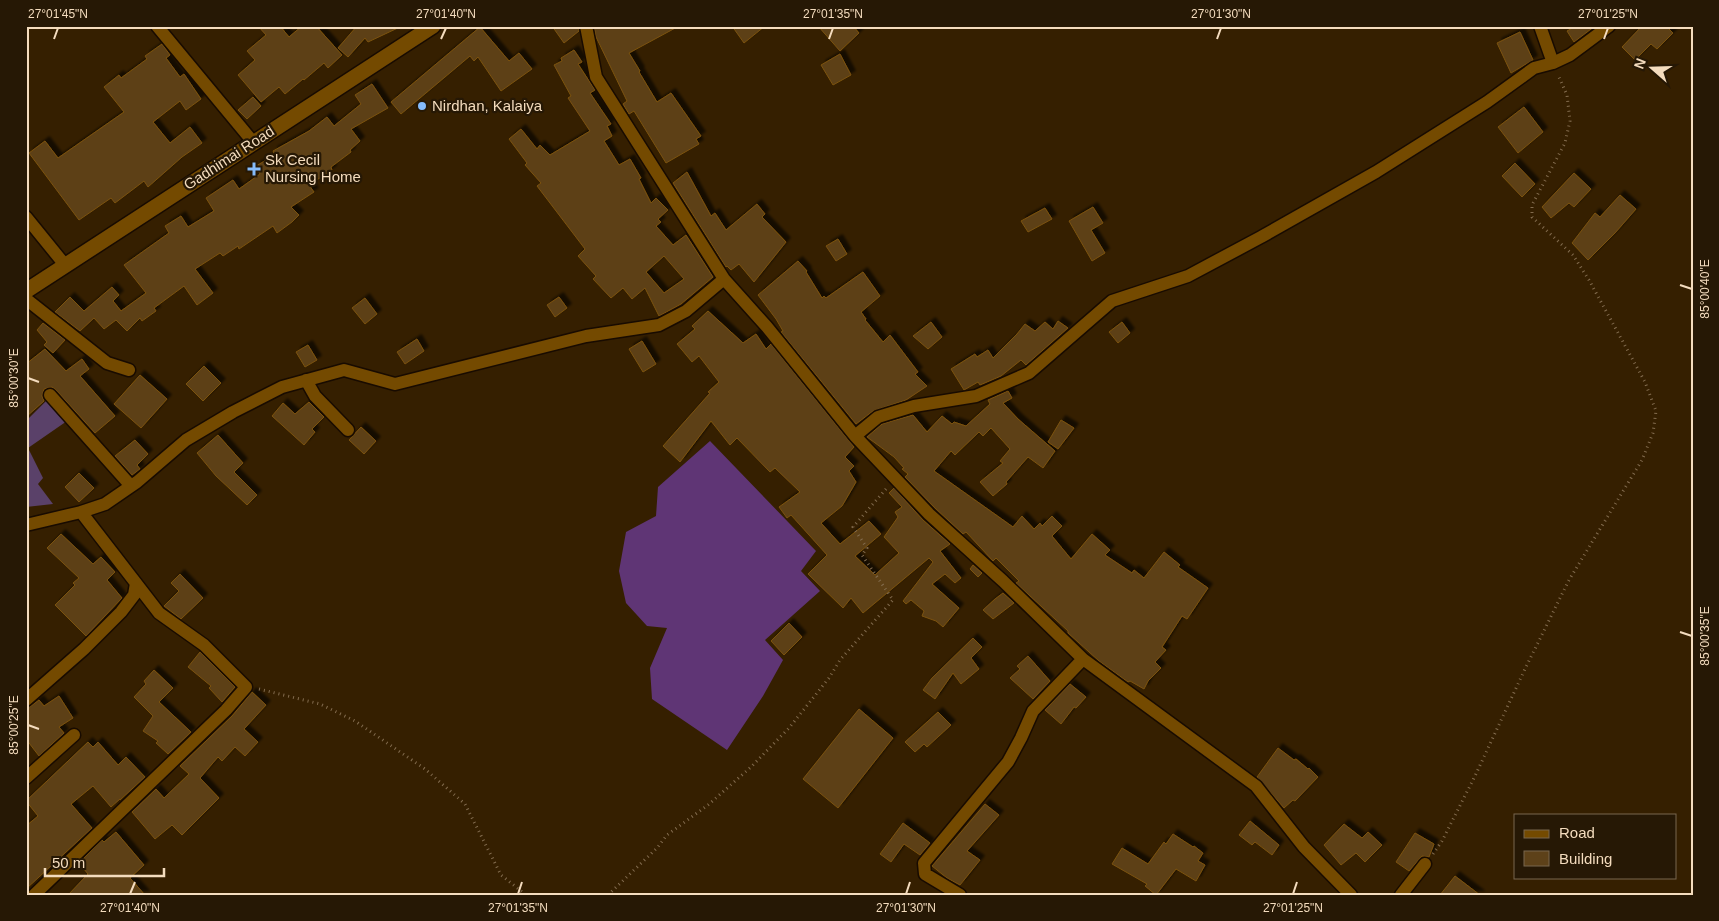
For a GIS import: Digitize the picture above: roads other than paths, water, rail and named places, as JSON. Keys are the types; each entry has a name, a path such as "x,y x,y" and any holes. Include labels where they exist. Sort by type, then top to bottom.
{"street":[{"path":"157,26 253,142"},
{"name":"Gadhimai Road","path":"26,290 432,26"},
{"path":"586,26 596,76 724,279 767,327 855,436 929,514 1003,581 1083,659 1256,786 1304,847 1351,895"},
{"path":"1540,26 1553,63"},
{"path":"855,436 878,417 914,406 976,396 1029,373 1112,301 1188,276 1245,245 1376,172 1487,102 1534,68 1553,63 1570,55 1609,26"},
{"path":"26,217 66,265"},
{"path":"26,525 81,512 105,504 132,486 186,440 233,412 282,387 344,370 395,384 586,336 659,325 686,310 724,279"},
{"path":"26,299 108,363 129,370"},
{"path":"306,380 314,396 348,430"},
{"path":"50,395 132,486"},
{"path":"34,895 212,724 246,687 204,645 159,613 81,512"},
{"path":"26,700 84,650 121,612 134,595 136,583"},
{"path":"960,895 925,874 924,863 1008,762 1033,711 1083,659"},
{"path":"26,778 74,734"},
{"path":"1401,895 1425,864"}],"place":[{"name":"Nirdhan, Kalaiya","path":"422,106"},
{"name":"Sk Cecil Nursing Home","path":"254,169"}]}
